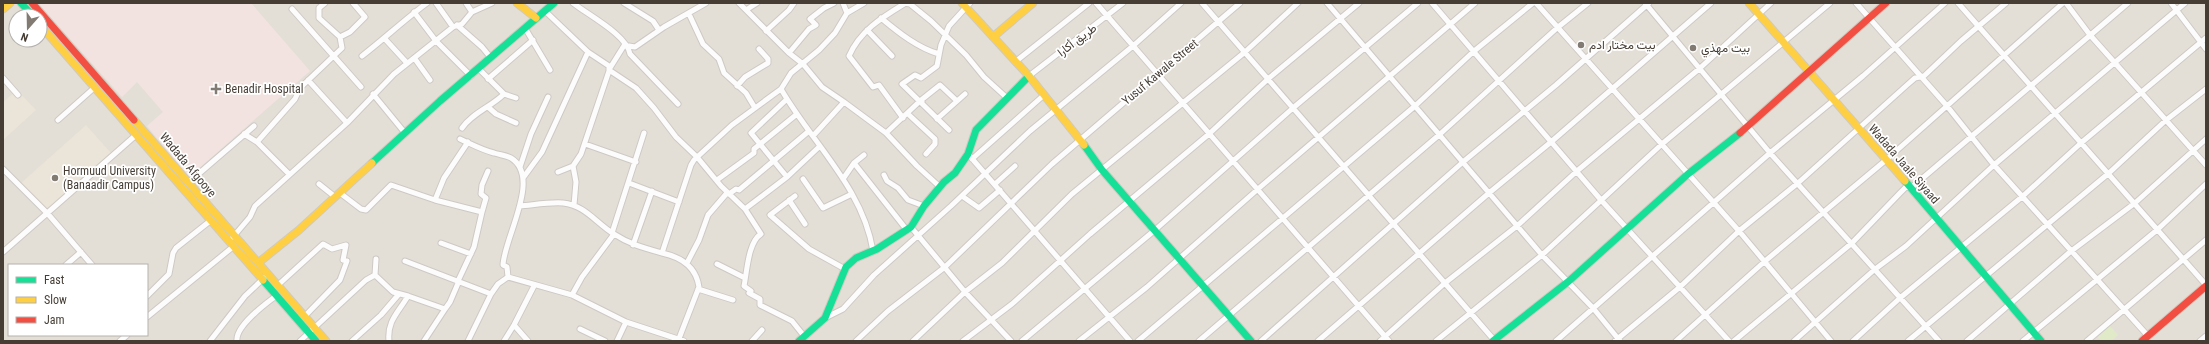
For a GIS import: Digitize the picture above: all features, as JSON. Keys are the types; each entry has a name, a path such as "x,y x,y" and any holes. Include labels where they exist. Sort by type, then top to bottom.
{"main road":[{"path":"3,9 10,3"},
{"name":"Wadada Afgooye","path":"32,3 188,183 265,277 277,286 326,341"},
{"path":"517,3 536,18"},
{"path":"258,263 299,230 405,133 554,3"},
{"path":"993,37 1033,3"},
{"name":"Wadada Jaale Siyaad","path":"1749,3 1784,42 1832,100 1911,188 2041,341"},
{"path":"1494,341 1569,281 1688,174 1748,126 1886,3"},
{"path":"966,4 993,37 1057,109 1102,170 1251,341"},
{"name":"Wadada Afgooye","path":"48,34 210,221 258,263 276,296 316,341"},
{"path":"801,338 824,318 845,269 856,258 874,251 895,239 908,228 940,187 970,156 976,130 992,110 1029,76"},
{"path":"2145,339 2206,286"}],"street":[{"path":"257,142 295,99 300,88 342,48 340,37 319,18 319,8 325,3"},
{"path":"340,37 350,32 365,17 353,3"},
{"path":"362,56 396,26 426,3"},
{"path":"436,3 455,26 482,47 491,58"},
{"path":"466,3 472,12"},
{"path":"148,316 234,241 250,217 255,206 347,123 373,94 407,63 415,59 455,26 462,24 472,12 492,3"},
{"path":"573,3 601,21 627,45 635,47 659,30 706,3"},
{"path":"624,3 653,21 659,30"},
{"path":"694,3 697,9"},
{"path":"739,3 789,53 803,64 822,87 886,134 940,187"},
{"path":"746,10 757,3"},
{"path":"766,31 789,10 794,3"},
{"path":"789,53 810,29 816,25 810,19 824,8 834,3"},
{"path":"843,3 848,13"},
{"path":"662,253 691,165 697,157 732,125 781,89 791,73 803,64 835,33 848,13 864,3"},
{"path":"1015,62 1089,3"},
{"path":"1096,3 1389,341"},
{"name":"طريق أكارا","path":"1029,76 1107,17 1123,3"},
{"path":"824,318 843,308 874,275 919,236 986,173 1057,109 1134,46 1181,3"},
{"path":"1202,3 1494,341"},
{"name":"Yusuf Kawale Street","path":"856,341 888,311 945,267 1079,140 1240,3"},
{"path":"913,341 965,292 1002,263 1072,194 1245,52 1298,3"},
{"path":"1327,3 1542,255 1594,308 1618,340 1680,287 1738,231 1798,183 1915,78 1924,76 1978,26 2006,3"},
{"path":"963,341 992,321 1209,134 1268,80 1359,3"},
{"path":"1022,341 1155,230 1293,108 1418,3"},
{"path":"1432,3 1551,142 1705,316 1729,341"},
{"path":"1080,341 1179,258 1475,3"},
{"path":"1138,341 1415,106 1473,52 1533,3"},
{"path":"1536,3 1738,231 1831,341"},
{"path":"1199,341 1439,135 1557,28 1588,3"},
{"path":"1318,341 1711,3"},
{"path":"1380,341 1445,283 1517,226 1577,171 1699,69 1771,3"},
{"path":"1436,341 1542,255 1662,144 1830,3"},
{"path":"1856,3 1972,135 1994,166 2023,196 2070,252 2125,309 2145,339"},
{"path":"1556,341 1714,204 1770,153 1895,48 1945,3"},
{"path":"1958,3 2054,114 2135,203 2206,286"},
{"path":"1676,341 1764,262 1886,160 2064,3 2090,35 2143,92 2165,121 2206,165"},
{"path":"1734,341 1852,243 1906,187 1911,188 2128,3"},
{"path":"2171,3 2206,50"},
{"path":"1794,341 1874,270 1906,246 1935,217 2054,114 2185,3"},
{"path":"903,118 879,85 873,88 849,56 854,45 867,30 881,18 907,4 945,34 966,54 984,77 1006,97"},
{"path":"949,130 902,84 915,75 921,78 937,66 945,34 949,26 966,4"},
{"path":"1261,341 1333,276 1394,225 1463,162 1585,60 1647,4 1699,69 1770,153 1798,183 1822,213 1852,243 1874,270 1939,341"},
{"path":"292,9 361,87"},
{"path":"545,11 588,52 609,66 609,70 636,88 654,108 676,137 697,157 728,194 745,209 761,234 753,245 746,268 744,286 750,291 749,293 760,299 760,305 792,321 801,338"},
{"path":"414,12 436,41 471,76"},
{"path":"689,14 703,44 719,59 724,73 737,86 746,92 755,108"},
{"path":"881,18 912,42 925,50 939,54"},
{"path":"525,28 550,70"},
{"path":"867,30 892,56"},
{"path":"384,38 407,63"},
{"path":"1853,341 1900,298 2023,196 2081,143 2206,38"},
{"path":"488,79 533,40"},
{"path":"574,205 576,182 573,166 585,144 609,70 627,45"},
{"path":"627,45 630,54 678,104"},
{"path":"737,86 745,78 768,63 768,59 759,49"},
{"path":"523,178 542,152 588,52"},
{"path":"415,59 430,80"},
{"path":"479,69 504,94 516,98"},
{"path":"3,78 18,95"},
{"path":"308,80 347,123"},
{"path":"886,134 921,102 920,101 926,95 940,85 957,101"},
{"path":"58,120 94,88"},
{"path":"781,89 796,114 813,136 852,194 867,222 874,251"},
{"path":"1908,341 2108,173 2165,121 2206,89"},
{"path":"373,94 405,133"},
{"path":"462,128 467,120 488,107 504,94"},
{"path":"937,119 965,94"},
{"path":"1044,95 970,156 986,173 1010,204 1085,288 1108,318 1130,341"},
{"path":"508,277 507,267 503,265 504,256 520,206 524,187 520,167 531,134 548,97"},
{"path":"787,99 751,134 787,177"},
{"path":"813,136 844,102"},
{"path":"488,107 496,114 516,123"},
{"path":"717,180 748,158 754,152 754,148 760,145 796,114"},
{"path":"908,114 935,139 935,144 926,154"},
{"path":"188,183 254,126"},
{"path":"687,263 699,240 708,215 728,194 736,189 739,190 809,131"},
{"path":"572,295 582,277 598,258 613,234 644,133"},
{"path":"244,134 257,142 289,174"},
{"path":"3,252 136,135"},
{"path":"460,139 495,153 507,156 520,167"},
{"path":"1967,341 2070,252 2135,203 2206,139"},
{"path":"435,200 444,178 468,142"},
{"path":"585,144 636,162"},
{"path":"745,209 787,177 820,146"},
{"path":"842,179 854,163 864,155"},
{"path":"854,163 873,185 881,200 908,228 919,236 965,292 1011,341"},
{"path":"558,172 573,166"},
{"path":"995,184 1015,166"},
{"path":"3,169 48,214 91,264"},
{"path":"424,341 445,309 472,254 486,198 481,194 481,188 488,171"},
{"path":"884,176 887,181 898,188 908,200 924,206"},
{"path":"803,179 823,208 852,194"},
{"path":"629,183 679,202"},
{"path":"319,184 363,210 367,209 391,185 435,200 482,212"},
{"path":"2023,341 2157,230 2206,184"},
{"path":"962,196 979,208 1000,190"},
{"path":"634,245 652,191"},
{"path":"795,196 770,215 809,249 845,269"},
{"path":"789,200 805,224"},
{"path":"508,277 534,286 572,295 626,322 680,341 698,289 698,280 695,272 687,263 676,256 634,245 613,234 588,212 574,205 562,203 520,206"},
{"path":"148,295 169,274 173,253 176,248 210,221"},
{"path":"2087,341 2206,240"},
{"path":"441,243 472,254"},
{"path":"277,286 323,244 332,248 346,245 343,260 347,261 340,280 305,316"},
{"path":"67,264 81,252"},
{"path":"376,258 376,275 393,292 445,309"},
{"path":"406,261 491,294"},
{"path":"717,264 745,278"},
{"path":"300,341 366,280 376,275"},
{"path":"210,341 245,296 265,277"},
{"path":"468,341 491,294 498,284 508,277"},
{"path":"504,341 534,286"},
{"path":"698,289 733,300"},
{"path":"352,341 381,315 399,294"},
{"path":"237,341 238,334 246,322 276,296"},
{"path":"389,341 388,331 390,322 400,311 408,296"},
{"path":"617,341 626,322"},
{"path":"514,325 528,341"},
{"path":"580,329 605,341"},
{"path":"752,341 762,330"},
{"path":"2200,341 2206,336"}],"shaded area":[{"path":"3,3 2206,3 2206,341 3,341"},
{"name":"Benadir Hospital","path":"38,3 251,3 310,71 189,177 147,126 163,112 137,82 122,97 48,14 48,8 42,8"},
{"path":"17,90 36,110 3,140 3,102"},
{"name":"Hormuud University (Banaadir Campus)","path":"86,125 111,153 47,211 20,184"}],"green space":[{"path":"2110,326 2118,335 2111,341 2101,341 2098,337"}],"traffic: fast":[{"path":"21,3 26,8"},
{"path":"372,163 440,101 554,3"},
{"path":"799,341 825,318 846,267 856,258 877,249 911,227 924,206 944,182 955,173 968,154 976,130 1029,76"},
{"path":"1493,341 1569,281 1688,174 1740,133"},
{"path":"1084,145 1102,170 1251,341"},
{"path":"1905,181 2041,341"},
{"path":"263,280 316,341"}],"traffic: slow":[{"path":"3,9 10,3"},
{"path":"517,3 536,18"},
{"path":"962,3 1029,76 1084,145"},
{"path":"993,37 1033,3"},
{"path":"1749,3 1905,181"},
{"path":"48,34 263,280"},
{"path":"134,120 326,341"},
{"path":"258,263 299,230 372,163"}],"traffic: jam":[{"path":"32,3 134,120"},
{"path":"1740,133 1886,3"},
{"path":"2142,341 2206,286"}],"place":[{"name":"بيت مختار ادم","path":"1581,45"},
{"name":"بيت مهذي","path":"1693,48"},
{"name":"Benadir Hospital","path":"216,89"},
{"name":"Hormuud University (Banaadir Campus)","path":"55,178"}]}
